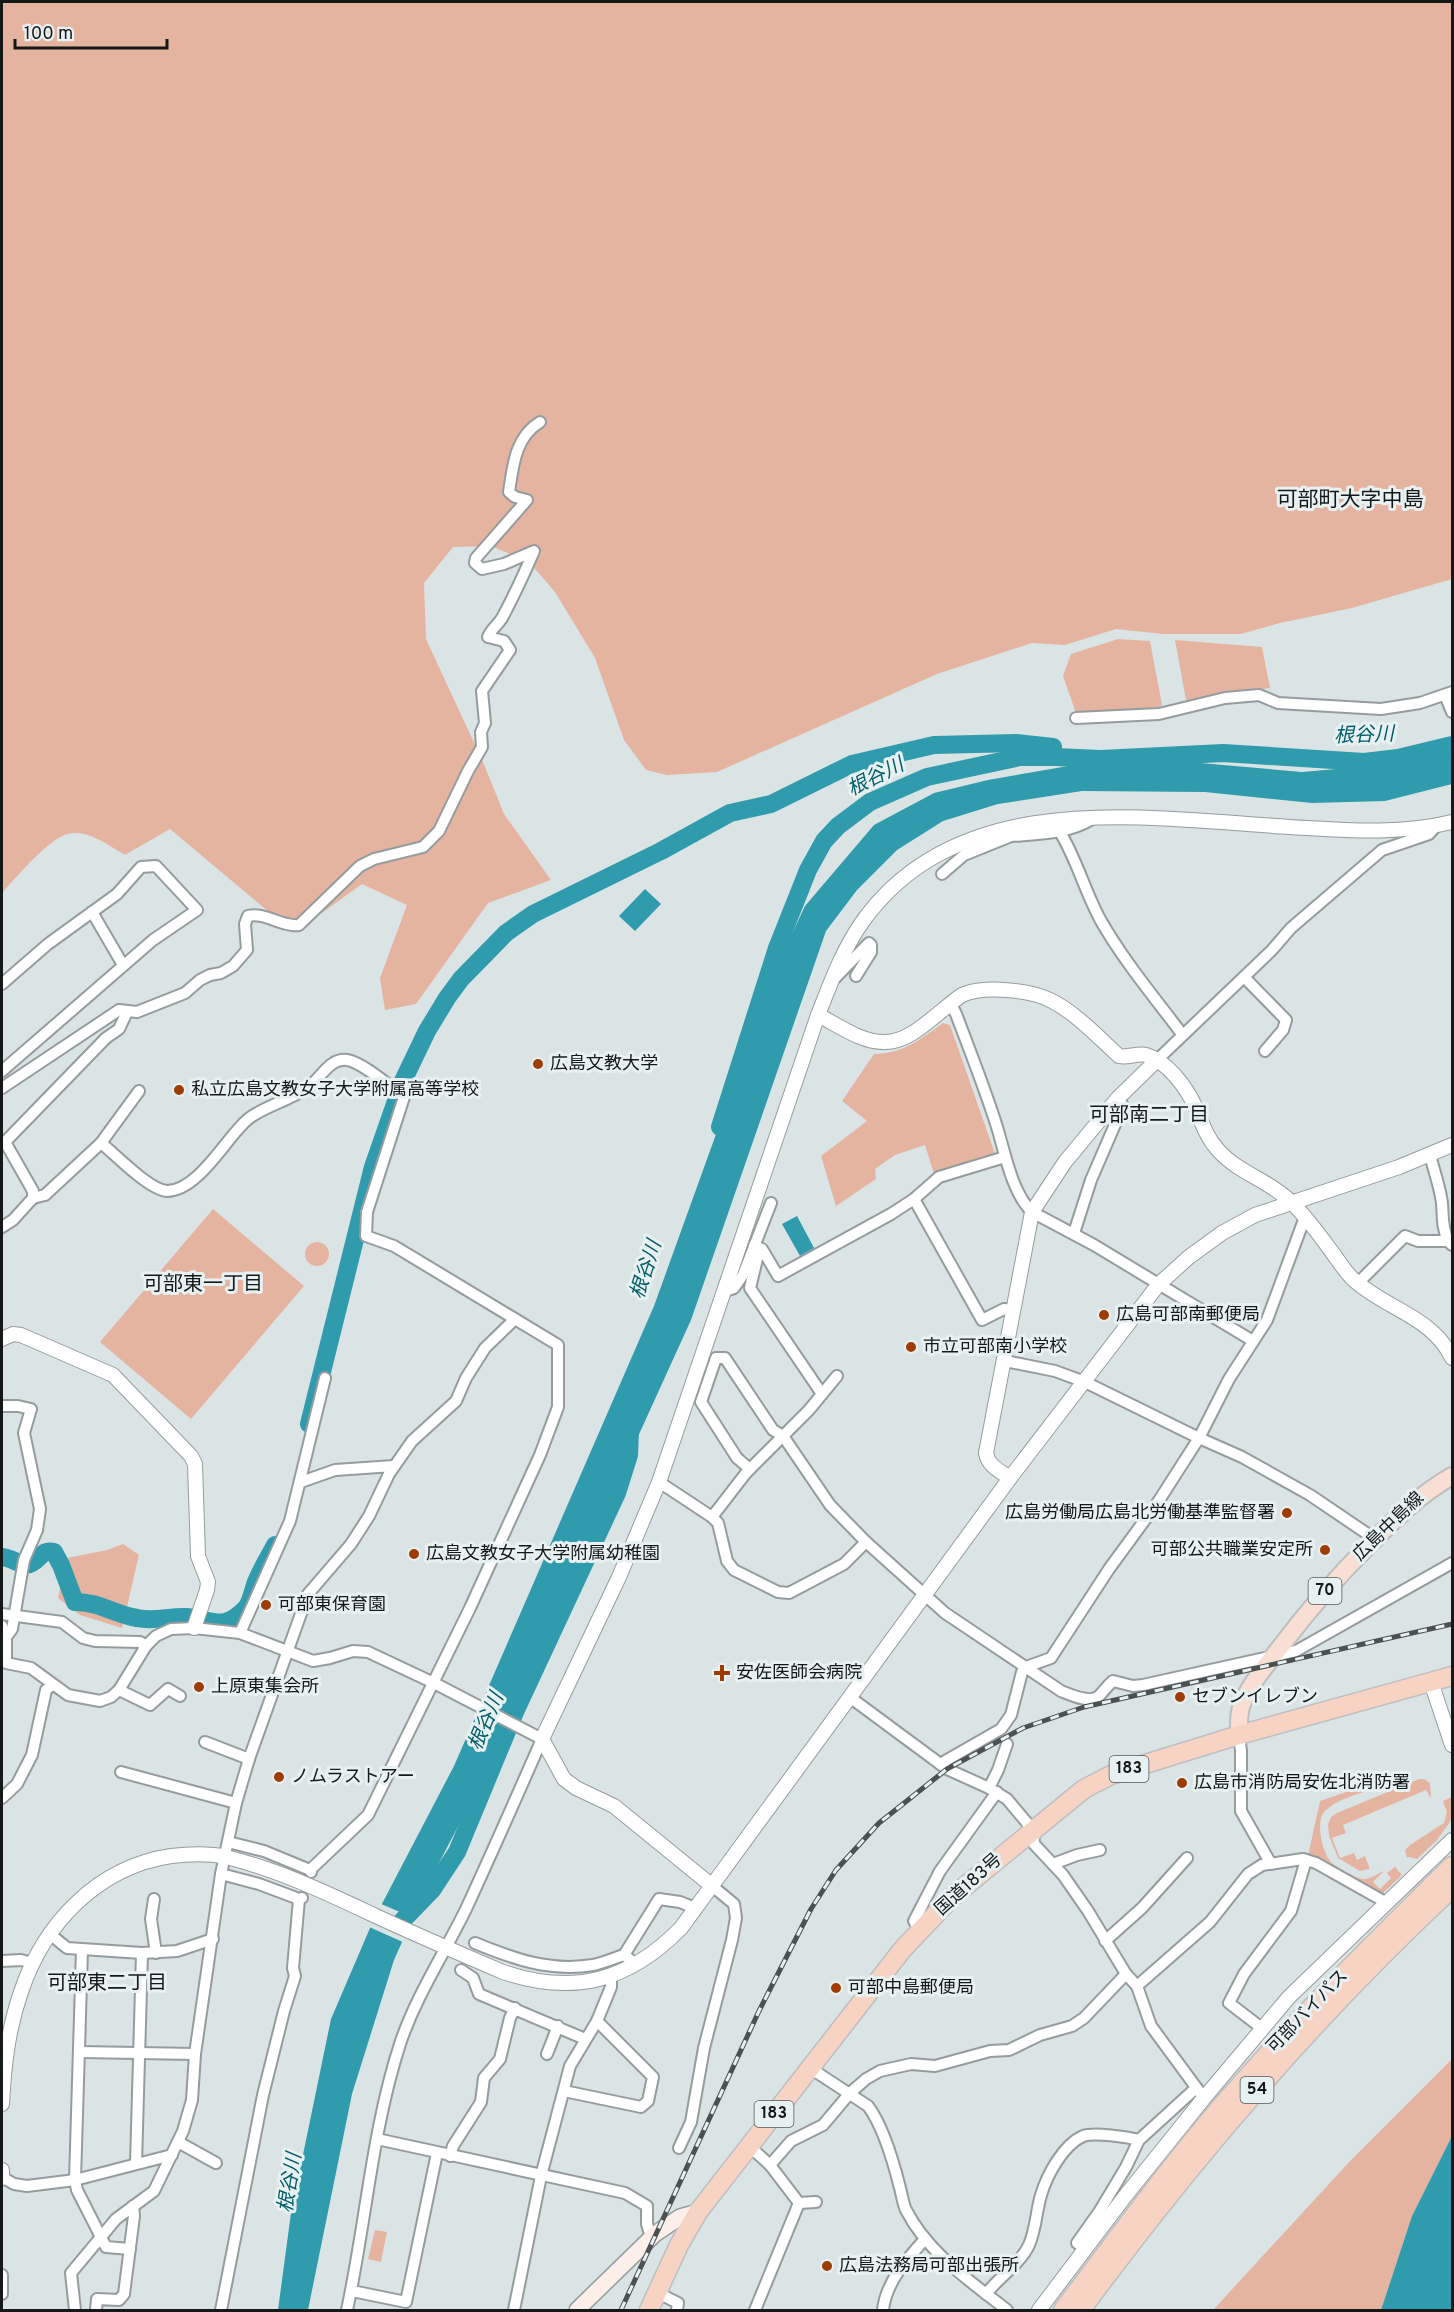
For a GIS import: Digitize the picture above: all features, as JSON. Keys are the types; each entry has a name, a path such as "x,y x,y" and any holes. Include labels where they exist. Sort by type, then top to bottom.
{"highway":[{"name":"国道183号","path":"649,2310 679,2245 698,2212 902,1950 952,1898 1033,1830 1084,1790 1111,1774 1452,1676"},
{"name":"可部バイパス","path":"1063,2310 1141,2206 1248,2075 1305,2014 1452,1866"},
{"name":"可部バイパス","path":"1081,2310 1212,2142 1397,1939 1452,1888"}],"main road":[{"name":"広島中島線","path":"1239,1736 1239,1715 1242,1702 1274,1655 1333,1581 1405,1508 1429,1489 1452,1476"},
{"path":"577,2310 651,2237 680,2217 698,2212"}],"street":[{"path":"2,1088 119,1010 137,1011 173,999 185,993 200,980 233,966 247,950 245,924 248,916 257,914 293,926 299,925 360,866 375,859 423,847 440,831 482,747 481,732 485,723 483,692 510,650 504,641 488,637 491,629 500,622 534,551 504,564 482,569 475,563 476,558 527,500 515,497 509,492 519,444 528,429 540,422"},
{"path":"1076,718 1159,714 1225,698 1259,694 1278,703 1381,709 1449,700"},
{"path":"942,874 953,862 964,855 1010,832 1060,832 1082,826 1094,818"},
{"path":"347,2310 377,2139 389,2083 401,2042 524,1765 542,1739 618,1577 659,1482 818,1015 848,945 881,898 931,858 951,846 1010,832 1041,821 1142,818 1333,830 1395,831 1452,822"},
{"path":"1010,1478 992,1466 987,1460 986,1453 1032,1212 1065,1162 1118,1098 1272,950 1291,928 1382,850 1429,834 1437,825"},
{"path":"1060,832 1069,847 1100,918 1120,952 1182,1034"},
{"path":"2,984 48,944 117,894 141,867 156,866 197,910 153,940 2,1071"},
{"path":"92,912 123,965"},
{"path":"831,982 868,943 872,945 871,952 856,976"},
{"path":"1244,977 1286,1020 1283,1030 1265,1051"},
{"path":"818,1015 859,1036 875,1042 886,1042 899,1040 914,1032 963,995 979,990 1028,993 1050,1000 1066,1010 1119,1056 1126,1058 1143,1054 1157,1059 1164,1065 1188,1094 1207,1135 1228,1161 1269,1183 1291,1202 1353,1280 1420,1321 1436,1334 1452,1358"},
{"path":"951,1004 998,1127 1005,1157 1024,1205 1032,1212 1074,1233 1253,1341"},
{"path":"33,1198 33,1191 5,1142 106,1038 119,1029 127,1011"},
{"path":"101,1143 152,1185 165,1191 181,1187 210,1163 247,1119 310,1086 330,1065 345,1059 356,1063 404,1097 367,1212 366,1236 394,1246 558,1345 558,1407 540,1455 470,1608 368,1815 311,1871 264,1851 228,1842"},
{"path":"2,1227 13,1220 33,1198 45,1195 101,1143 140,1091"},
{"path":"1074,1233 1091,1180 1123,1106 1118,1098"},
{"path":"2,2104 8,2036 21,1992 33,1963 50,1934 77,1902 98,1884 134,1864 181,1855 224,1857 278,1873 503,1972 533,1981 566,1983 611,1977 636,1964 667,1942 681,1928 1010,1478 1158,1285 1189,1257 1222,1233 1255,1215 1358,1181 1452,1145"},
{"path":"1358,1283 1405,1236 1418,1240 1451,1242 1441,1216 1442,1205 1430,1155"},
{"path":"754,1246 762,1249 778,1276 914,1199 939,1177 1005,1157"},
{"path":"914,1199 982,1320 1004,1309 1014,1310"},
{"path":"725,1291 734,1288 743,1275 771,1203"},
{"path":"940,1764 1001,1729 1011,1715 1022,1672 1026,1667 1052,1658 1199,1438 1229,1379 1267,1320 1305,1217"},
{"path":"754,1246 758,1255 750,1288 822,1394"},
{"path":"75,2310 71,2273 116,2219 154,2190 178,2142 192,2100 195,2054 221,1874 236,1803 308,1594 341,1557 363,1526 394,1466 412,1441 456,1401 466,1378 485,1348 515,1319"},
{"path":"2,1339 13,1334 21,1335 113,1375 187,1450 195,1464 198,1556 208,1582 196,1622"},
{"path":"750,1469 736,1458 701,1402 716,1358 725,1359 773,1430 783,1436 830,1505 866,1542 924,1595 945,1613 1061,1691 1072,1696 1091,1699 1097,1698 1113,1681 1133,1686 1143,1685 1296,1651 1452,1563"},
{"path":"1005,1361 1055,1371 1085,1382 1242,1457 1310,1495 1375,1539"},
{"path":"712,1517 750,1469 837,1376"},
{"path":"240,1633 290,1521 325,1378"},
{"path":"2,1406 31,1409 24,1433 40,1509 37,1530 24,1563 12,1629 6,1637"},
{"path":"301,1482 334,1470 394,1466"},
{"path":"659,1482 718,1523 727,1561 734,1570 778,1592 789,1593 844,1564 866,1542"},
{"path":"2,1614 62,1622 83,1638 95,1641 140,1642 146,1646"},
{"path":"2,1626 6,1637 4,1664 31,1668 68,1695 100,1701 111,1697 119,1690 146,1646 156,1636 196,1622 240,1633 313,1660 353,1651 368,1652 542,1739 564,1779 576,1788 614,1806 734,1904 736,1918 732,1940 704,2048 691,2122 679,2148"},
{"path":"1431,1682 1452,1745"},
{"path":"2,1798 18,1784 32,1755 46,1690 52,1684"},
{"path":"119,1690 150,1705 168,1689 180,1696"},
{"path":"851,1698 940,1764 993,1790 1006,1799 1033,1830 1034,1844 1053,1864 1088,1911 1126,1974 1137,1986 1151,2026 1200,2093"},
{"path":"1239,1736 1241,1811 1271,1864"},
{"path":"205,1742 249,1760"},
{"path":"920,1931 914,1921 940,1871 993,1790 1007,1744"},
{"path":"121,1772 236,1803"},
{"path":"1103,2216 1200,2093 1263,2029 1289,1997 1452,1840"},
{"path":"1053,1864 1100,1850"},
{"path":"1105,1941 1142,1908 1187,1858"},
{"path":"1263,2029 1229,2003 1244,1974 1291,1911 1306,1860"},
{"path":"1137,1986 1210,1922 1248,1874 1262,1865 1306,1860 1316,1863 1387,1903"},
{"path":"221,1874 260,1884 301,1899 293,1968 295,1976 275,2041 263,2095 221,2310"},
{"path":"154,1899 151,1919 156,1953"},
{"path":"476,1943 530,1964 552,1967 596,1965 624,1955 659,1899 680,1902 695,1908"},
{"path":"50,1934 67,1948 142,1953 177,1951 213,1940"},
{"path":"82,1950 75,2180 77,2190 106,2247 130,2249"},
{"path":"136,2164 142,1953"},
{"path":"624,1955 636,1964"},
{"path":"2,1961 21,1960 33,1963"},
{"path":"461,1970 473,1978 479,1994 585,2039"},
{"path":"770,2165 791,2141 823,2125 850,2093 866,2079 880,2071 911,2064 935,2066 990,2050 1009,2050 1040,2036 1072,2026 1084,2018 1126,1974"},
{"path":"514,2310 542,2176 570,2066 597,2021 611,1987 611,1977"},
{"path":"450,2156 453,2146 481,2102 484,2078 500,2059 510,2018 515,2008"},
{"path":"564,2091 641,2107 648,2101 653,2077 597,2021"},
{"path":"548,2054 558,2026"},
{"path":"80,2052 195,2054"},
{"path":"810,2067 868,2106 873,2113 900,2186 905,2209 925,2239 952,2266 1007,2310"},
{"path":"1039,2310 1085,2249 1138,2140 1200,2093"},
{"path":"986,2294 1028,2247 1035,2229 1041,2194 1062,2154 1080,2137 1087,2135 1138,2140"},
{"path":"377,2139 625,2193 647,2206 647,2224 651,2237"},
{"path":"178,2142 216,2163"},
{"path":"748,2146 770,2165 799,2203"},
{"path":"352,2291 406,2302 437,2153"},
{"path":"2,2170 2,2178 14,2184 27,2186 75,2180 172,2156"},
{"path":"799,2203 816,2202"},
{"path":"755,2310 799,2203"},
{"path":"96,2310 97,2299 119,2300 124,2294 134,2216 133,2206"},
{"path":"883,2310 892,2283 902,2265 925,2239"},
{"path":"2,2275 2,2294"},
{"path":"658,2293 678,2303 677,2310"}],"shaded area":[{"path":"2,2 1452,2 1452,579 1352,608 1280,623 1241,634 1163,634 1116,629 1065,645 1032,643 937,674 717,772 667,775 646,770 624,740 595,658 555,592 529,562 491,546 453,547 424,583 426,639 483,762 504,814 551,880 488,903 416,1004 385,1010 380,978 407,905 362,884 294,933 170,829 125,855 87,835 73,833 64,835 35,857 2,893"},
{"path":"1118,639 1150,641 1162,705 1158,708 1076,713 1063,676 1071,654"},
{"path":"1175,640 1262,647 1270,688 1186,700"},
{"path":"943,1023 950,1025 995,1154 934,1174 925,1145 895,1155 875,1169 876,1179 836,1206 821,1156 867,1121 842,1101 874,1054 903,1048"},
{"path":"213,1209 304,1286 191,1419 100,1342"},
{"path":"317,1242 322,1243 328,1249 328,1259 322,1265 317,1266 312,1265 306,1259 305,1254 306,1249 312,1243"},
{"path":"123,1544 139,1555 122,1628 80,1615 58,1598 67,1558 107,1550"},
{"path":"1419,1779 1430,1783 1431,1798 1426,1790 1343,1825 1346,1833 1332,1838 1340,1858 1354,1853 1357,1860 1365,1856 1370,1869 1360,1871 1338,1858 1329,1836 1328,1824 1331,1817"},
{"path":"1373,1783 1375,1788 1341,1800 1329,1807 1321,1817 1320,1831 1326,1854 1333,1864 1363,1879 1384,1871 1373,1882 1380,1889 1391,1878 1387,1873 1395,1867 1402,1875 1381,1895 1308,1856 1320,1801"},
{"path":"1452,1797 1452,1819 1437,1840 1417,1859 1407,1858 1405,1850 1410,1845 1444,1823 1447,1812 1443,1801"},
{"path":"1452,2059 1452,2136 1412,2216 1381,2310 1213,2310 1351,2160"},
{"path":"375,2230 387,2232 381,2262 368,2259"}],"water":[{"path":"1452,740 1452,784 1385,801 1312,803 1205,792 1082,791 998,804 943,821 897,850 857,890 826,931 691,1320 478,1788 427,1886 394,1960 352,2094 308,2310 278,2310 291,2213 331,2019 373,1921 454,1766 654,1306 776,968 805,906 874,825 934,793 988,780 1074,765 1200,763 1302,772 1371,766 1432,750"},
{"path":"645,889 661,904 635,931 619,916"},
{"path":"797,1216 814,1248 800,1256 782,1224"},
{"path":"1452,2136 1452,2310 1381,2310 1412,2216"}],"pier":[{"path":"379,1903 416,1919 405,1943 367,1926"}],"waterway":[{"path":"309,1424 373,1167 403,1081 427,1031 447,998 461,979 506,933 533,914 661,851 730,813 771,804 852,764 934,745 1016,743 1053,747"},
{"name":"根谷川","path":"720,1127 777,948 808,870 824,841 838,826 870,802 927,777 1020,757 1101,759 1223,753 1364,762 1398,758 1452,745"},
{"name":"根谷川","path":"402,1921 432,1890 457,1852 515,1712 617,1493 629,1455 630,1431"},
{"path":"2,1557 29,1564 44,1553 54,1552 75,1602 92,1604 143,1619 187,1617 217,1623 238,1616 246,1608 258,1577 275,1545"}],"railway":[{"path":"621,2310 759,2011 811,1909 836,1870 879,1823 947,1769 1023,1728 1084,1707 1452,1624"}],"place":[{"name":"広島文教大学","path":"538,1064"},
{"name":"私立広島文教女子大学附属高等学校","path":"179,1090"},
{"name":"広島可部南郵便局","path":"1104,1315"},
{"name":"市立可部南小学校","path":"911,1347"},
{"name":"広島労働局広島北労働基準監督署","path":"1287,1513"},
{"name":"可部公共職業安定所","path":"1325,1550"},
{"name":"広島文教女子大学附属幼稚園","path":"414,1554"},
{"name":"可部東保育園","path":"266,1605"},
{"name":"安佐医師会病院","path":"722,1673"},
{"name":"上原東集会所","path":"199,1687"},
{"name":"セブンイレブン","path":"1180,1697"},
{"name":"ノムラストアー","path":"279,1777"},
{"name":"広島市消防局安佐北消防署","path":"1182,1783"},
{"name":"可部中島郵便局","path":"836,1988"},
{"name":"広島法務局可部出張所","path":"827,2266"}],"district":[{"name":"可部町大字中島","path":"1350,500"},
{"name":"可部南二丁目","path":"1149,1116"},
{"name":"可部東一丁目","path":"203,1285"},
{"name":"可部東二丁目","path":"107,1984"}]}
